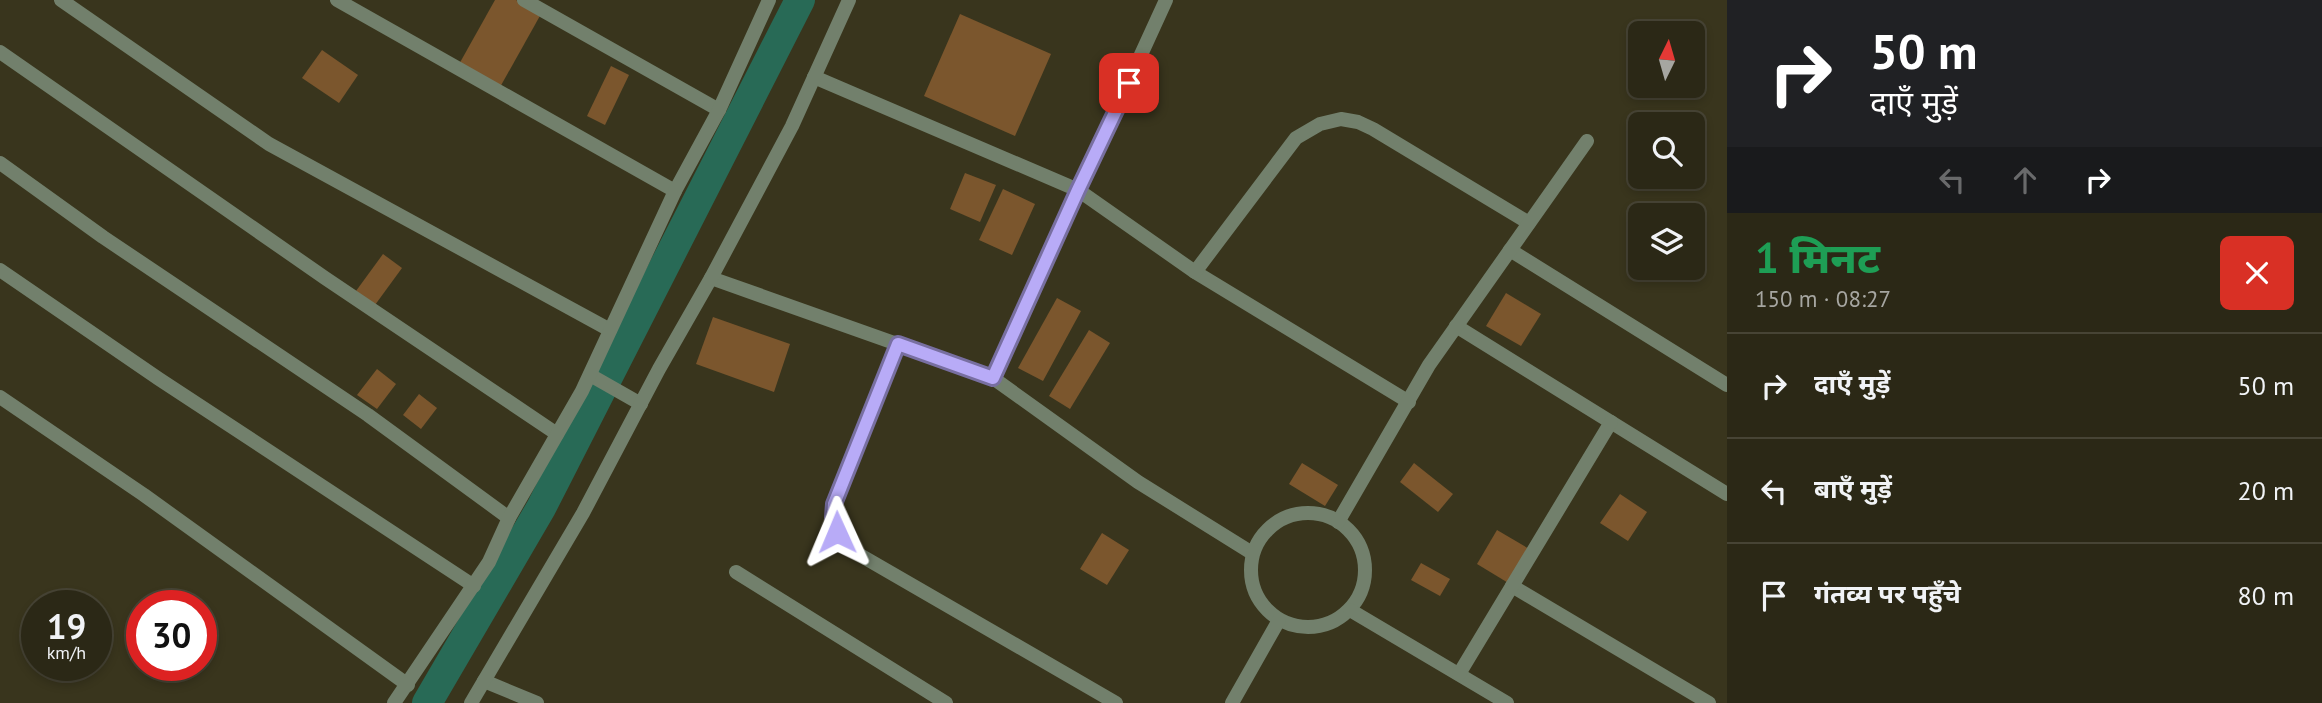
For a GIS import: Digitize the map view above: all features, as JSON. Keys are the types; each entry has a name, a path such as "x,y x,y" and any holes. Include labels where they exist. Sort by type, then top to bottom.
{"street":[{"path":"61,0 269,144 610,330"},
{"path":"337,0 675,191"},
{"path":"524,0 719,110"},
{"path":"394,703 489,562 509,518 557,434 594,377 610,330 675,191 719,110 769,0"},
{"path":"471,703 601,481 635,401 711,278 792,126 849,0"},
{"path":"993,378 1166,0"},
{"path":"0,52 325,278 557,434"},
{"path":"814,77 1078,190 1195,272 1409,402"},
{"path":"1195,272 1296,138 1320,124 1341,119 1358,122 1373,129 1529,223"},
{"path":"1338,522 1429,365 1587,141"},
{"path":"0,163 103,237 368,415 509,518"},
{"path":"1510,250 1727,385"},
{"path":"0,270 159,379 474,586"},
{"path":"711,278 993,378 1138,482 1252,553"},
{"path":"1456,326 1727,494"},
{"path":"898,344 834,504 833,517 837,532 853,551 1116,703"},
{"path":"594,377 635,401"},
{"path":"0,397 144,495 408,685"},
{"path":"1459,674 1611,422"},
{"path":"1311,513 1338,522 1357,541 1364,558 1365,576 1360,594 1350,610 1335,621 1318,627 1298,627 1279,620 1264,608 1254,591 1250,572 1252,553 1261,536 1275,522 1293,514 1311,513"},
{"path":"736,572 946,703"},
{"path":"1512,586 1709,703"},
{"path":"1350,610 1507,703"},
{"path":"1232,703 1279,620"},
{"path":"484,681 537,703"}],"building":[{"path":"495,0 516,0 541,14 499,89 458,66"},
{"path":"960,14 1051,54 1015,136 924,96"},
{"path":"322,50 358,75 339,103 302,78"},
{"path":"611,66 629,75 605,125 587,116"},
{"path":"965,173 996,185 980,222 950,209"},
{"path":"1003,189 1035,204 1012,255 979,240"},
{"path":"383,254 402,268 375,305 356,291"},
{"path":"1506,293 1541,314 1521,346 1486,326"},
{"path":"1057,298 1081,311 1043,381 1018,368"},
{"path":"713,317 790,344 774,392 696,364"},
{"path":"1089,330 1110,343 1070,409 1049,396"},
{"path":"377,369 396,384 377,409 357,395"},
{"path":"419,394 437,408 421,429 403,415"},
{"path":"1302,463 1338,485 1325,506 1289,484"},
{"path":"1414,463 1453,494 1438,512 1400,482"},
{"path":"1620,494 1647,512 1628,541 1600,523"},
{"path":"1497,530 1531,550 1510,584 1477,564"},
{"path":"1102,533 1129,550 1107,585 1080,569"},
{"path":"1421,563 1450,579 1440,596 1411,580"}],"waterway":[{"path":"427,703 541,508 800,0"}],"route":[{"path":"837,532 833,517 834,504 898,344 993,378 1129,83"}]}
